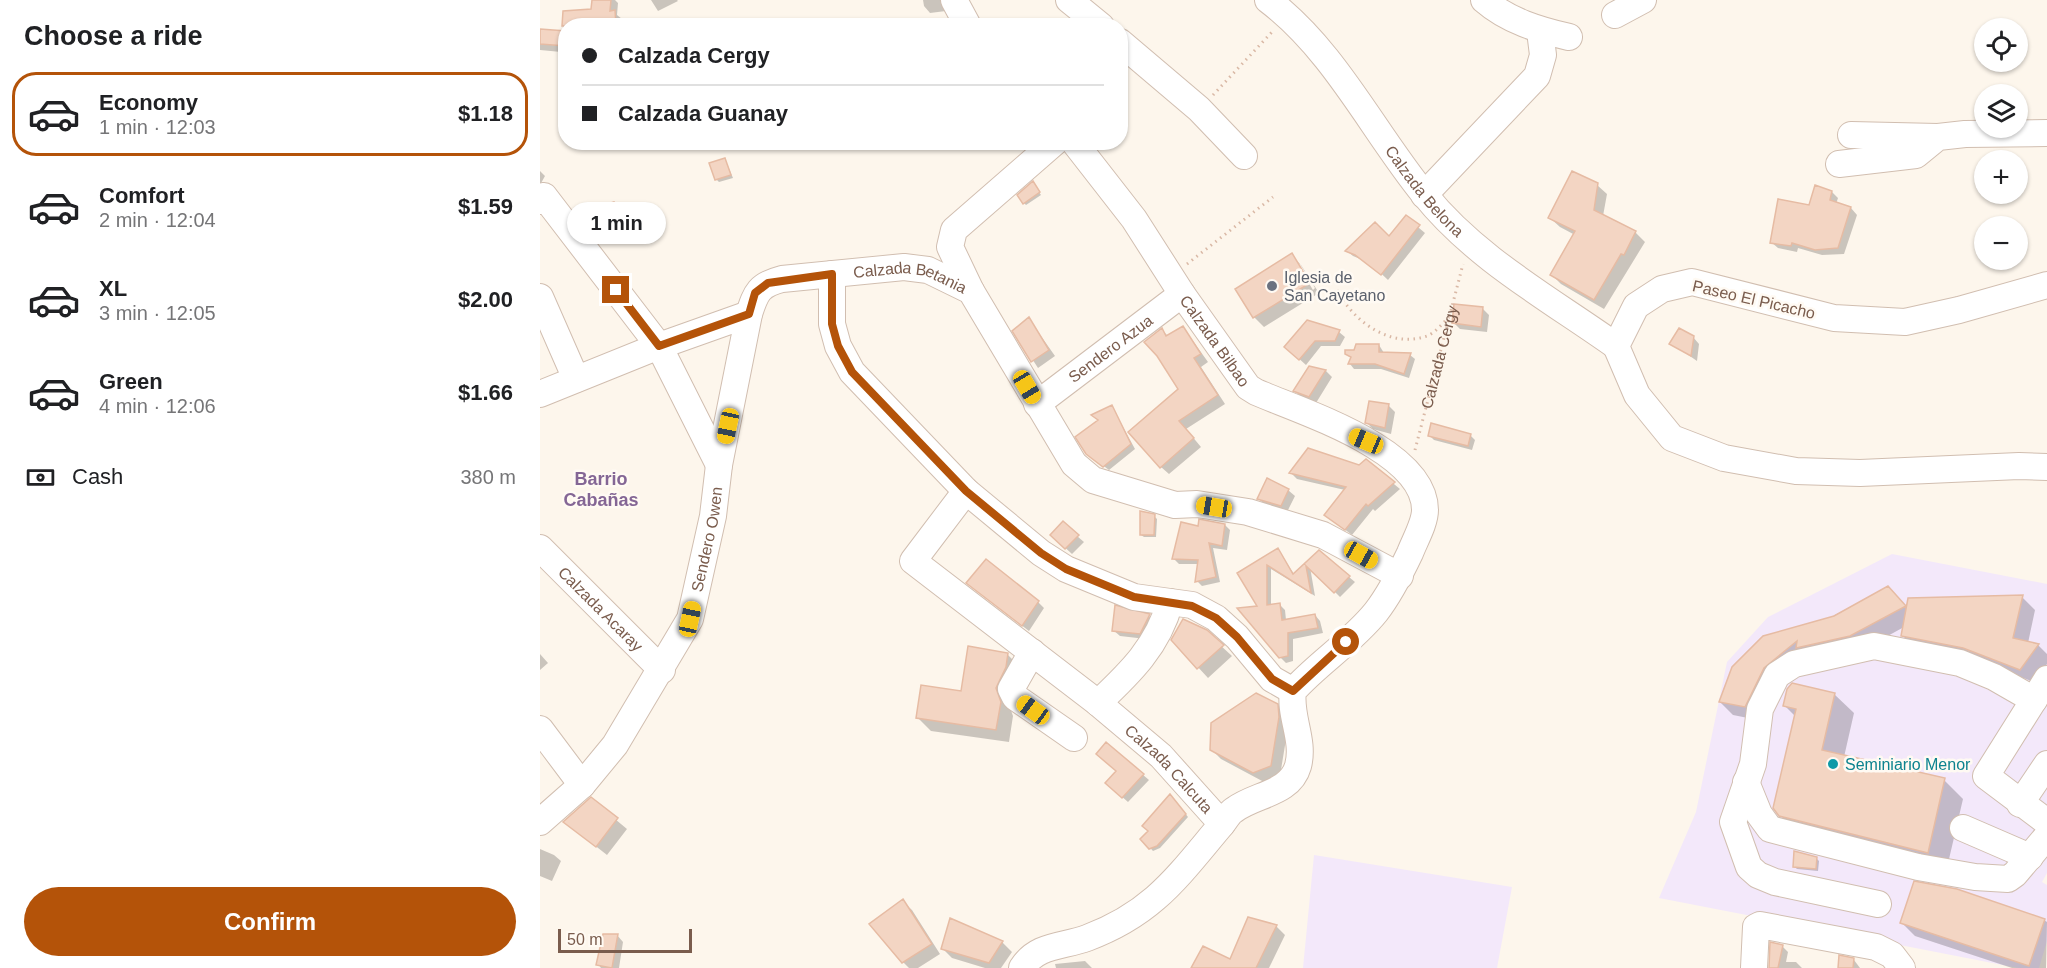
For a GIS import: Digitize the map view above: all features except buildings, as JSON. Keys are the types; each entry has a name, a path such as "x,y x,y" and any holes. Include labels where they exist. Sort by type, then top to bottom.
{"street":[{"path":"954,0 964,18"},
{"path":"1069,0 1091,18"},
{"path":"1484,0 1496,10 1540,31 1569,37"},
{"path":"1615,15 1644,0"},
{"name":"Calzada Belona","path":"1278,8 1333,67 1424,195 1468,242 1616,346"},
{"path":"1424,195 1537,76 1543,55 1540,31"},
{"path":"1128,49 1199,109 1244,156"},
{"path":"1851,135 1938,137 1965,134 2047,133"},
{"path":"1839,164 1916,155 1938,137"},
{"path":"919,269 950,238 960,222 1046,150"},
{"name":"Calzada Bilbao","path":"1080,150 1134,219 1176,285 1248,387 1366,441 1409,473 1423,493 1425,512 1400,576"},
{"path":"542,199 659,346 719,465"},
{"path":"950,238 950,247 971,291"},
{"name":"Calzada Betania","path":"749,314 755,293 768,283 904,267 928,270 971,291 1074,464 1093,480 1175,505 1197,504 1248,512 1323,535 1400,576"},
{"path":"832,274 832,324 838,346 852,372 966,491 1041,553 1066,569 1134,597 1192,606 1216,618 1237,637 1272,679 1293,691"},
{"name":"Paseo El Picacho","path":"1616,346 1636,306 1662,289 1692,282 1834,318 1905,322 1959,310 2047,285"},
{"name":"Sendero Azua","path":"1037,404 1176,285"},
{"path":"540,297 576,380"},
{"path":"540,394 659,346 749,314"},
{"name":"Sendero Owen","path":"540,822 582,785 615,745 690,619 713,516 719,465 749,314"},
{"path":"1616,346 1637,394 1672,438 1724,458 1796,471 1849,473 2019,466 2047,467"},
{"name":"Calzada Calcuta","path":"966,491 913,561 1098,703 1161,756 1222,824 1161,897 1120,925 1085,939 1045,948 1028,959 1023,968"},
{"name":"Calzada Acaray","path":"540,548 662,669"},
{"path":"1222,824 1233,810 1289,783 1298,766 1299,740 1290,706 1293,691 1375,614 1400,576"},
{"path":"1098,703 1142,659 1160,630 1170,602"},
{"path":"1878,904 1775,882 1758,875 1749,867 1733,822 1753,764 1760,709 1777,675 1794,664 1874,646 1960,663 1995,677 2041,689 1986,776 2020,804 2047,822"},
{"path":"1032,652 1011,689 1015,697 1074,738"},
{"path":"540,729 582,785"},
{"path":"2020,804 2047,764"},
{"path":"1746,782 1766,826 1780,832 1918,867 1975,877 2008,879 2047,836"},
{"path":"1963,828 2030,856"},
{"path":"1754,968 1756,927 1760,925 1876,946 1892,955 1902,968"}],"path":[{"path":"1199,109 1278,8"},
{"path":"1176,285 1274,196"},
{"name":"Calzada Cergy","path":"1409,473 1468,242"},
{"path":"1336,290 1346,307 1369,328 1386,334 1409,339 1429,336 1449,317"}],"shaded area":[{"path":"1892,554 2047,584 2047,873 2042,882 2047,885 2047,941 2039,968 2018,968 1659,898 1696,812 1727,662 1768,617"},
{"path":"1314,855 1512,887 1497,968 1303,968"}],"place":[{"name":"Iglesia de San Cayetano","path":"1272,286"},
{"name":"Seminiario Menor","path":"1833,764"}],"district":[{"name":"Barrio Cabañas","path":"601,489"}],"route":[{"path":"616,290 659,346 749,314 755,293 768,283 782,279 832,274 832,324 838,346 852,372 966,491 1041,553 1066,569 1105,587 1134,597 1192,606 1216,618 1237,637 1272,679 1293,691 1310,672 1346,642"}]}
